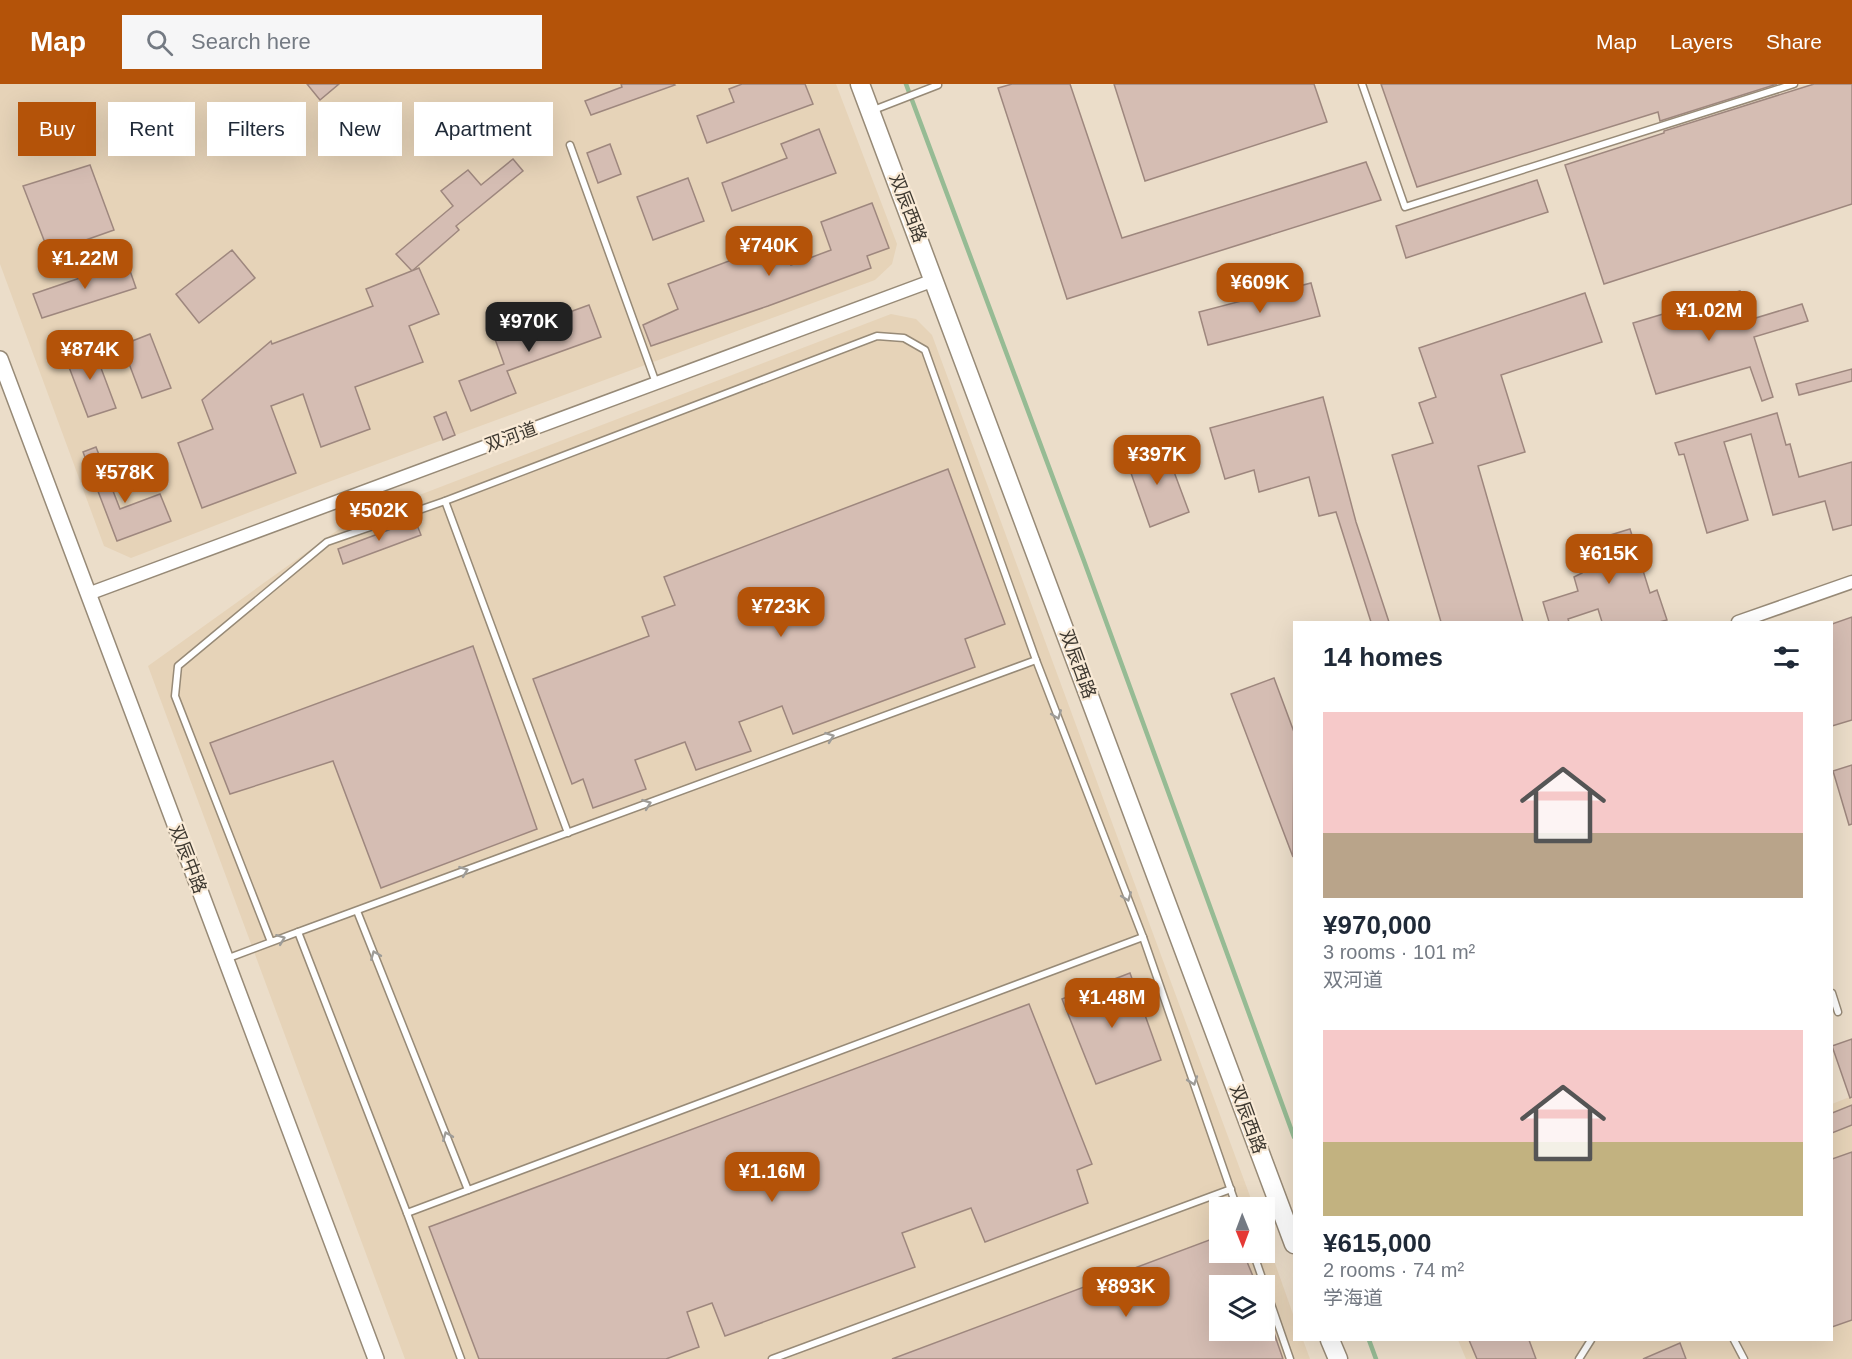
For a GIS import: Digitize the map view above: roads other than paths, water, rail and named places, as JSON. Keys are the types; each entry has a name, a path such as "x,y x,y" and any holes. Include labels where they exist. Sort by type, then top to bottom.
{"main road":[{"name":"双辰西路","path":"860,84 1293,1241"},
{"path":"1330,1341 1338,1359"}],"street":[{"name":"双河道","path":"88,594 934,280"},
{"name":"双辰中路","path":"0,359 376,1359"},
{"path":"1741,621 1852,582"}],"lane":[{"path":"1362,84 1405,207 1794,84"},
{"path":"871,111 938,85"},
{"path":"570,145 656,383"},
{"path":"271,942 175,696 178,666 327,542 445,501 877,336 904,338 925,350 1036,660 1143,937 1234,1197"},
{"path":"445,501 568,833"},
{"path":"226,959 1036,660"},
{"path":"357,910 468,1190"},
{"path":"298,932 461,1359"},
{"path":"407,1213 1143,937"},
{"path":"1833,996 1838,1012"},
{"path":"772,1359 1231,1189"},
{"path":"1257,1263 1290,1359"},
{"path":"1580,1359 1590,1341"},
{"path":"1735,1341 1744,1359"}],"waterway":[{"path":"906,84 1084,561 1293,1134"},
{"path":"1369,1341 1376,1359"}]}
